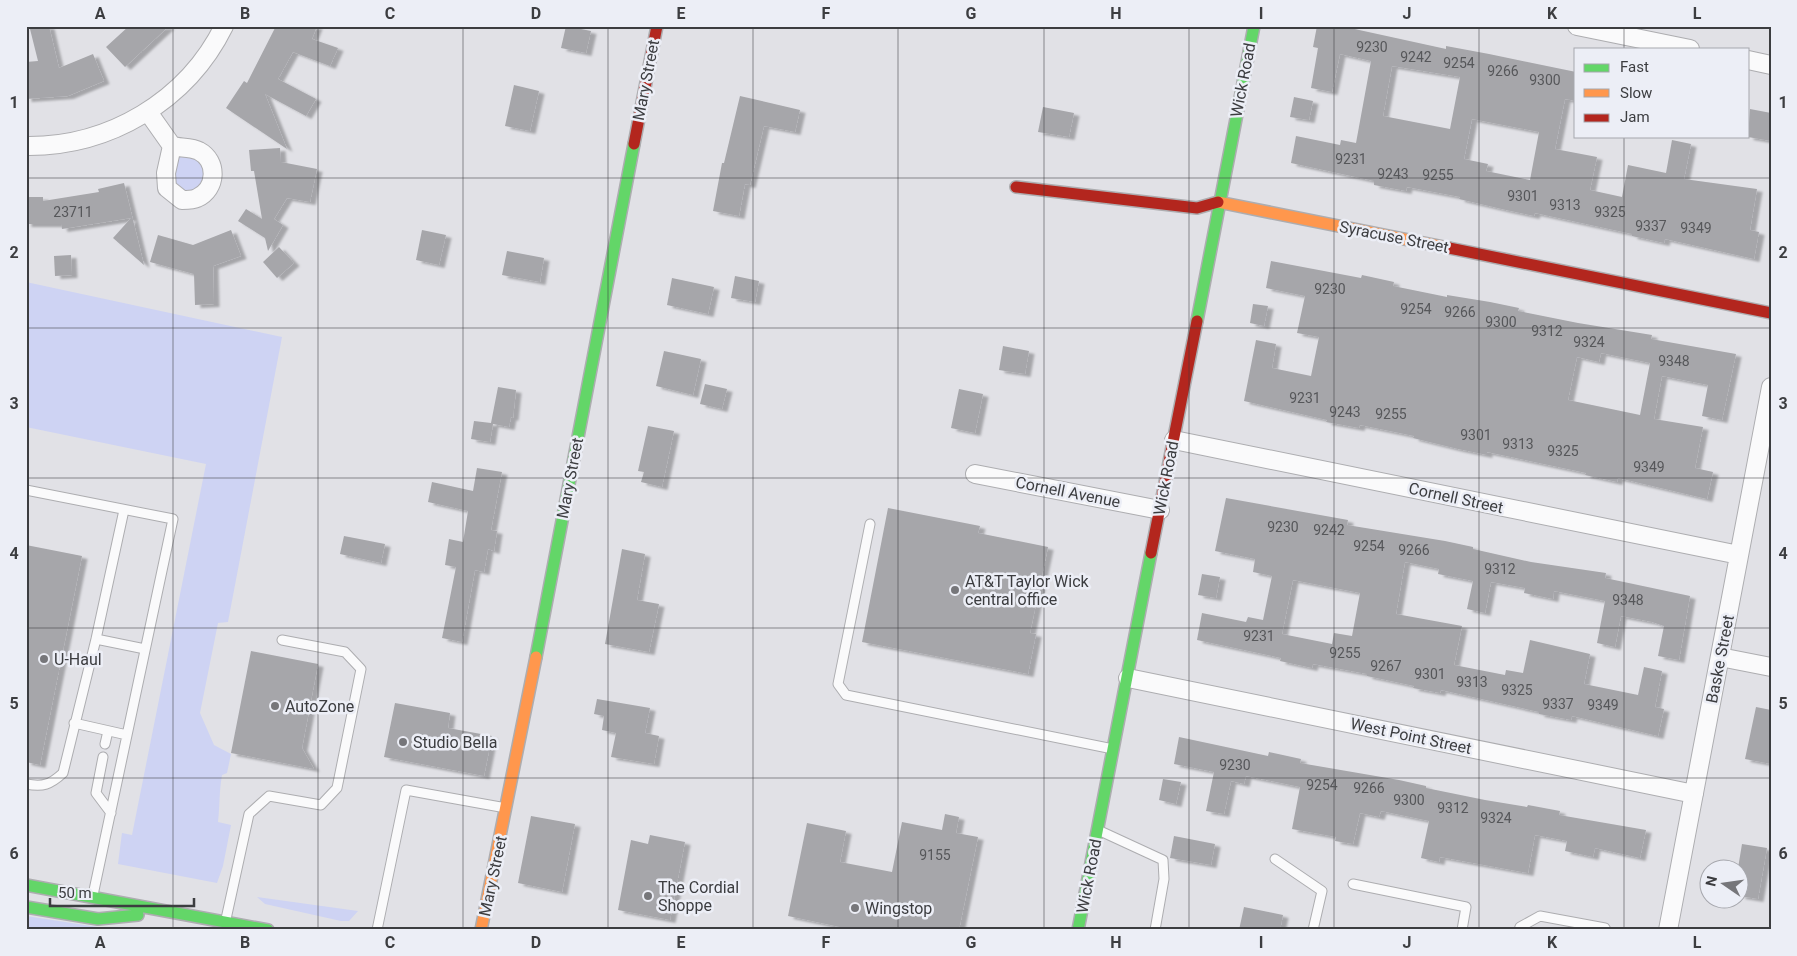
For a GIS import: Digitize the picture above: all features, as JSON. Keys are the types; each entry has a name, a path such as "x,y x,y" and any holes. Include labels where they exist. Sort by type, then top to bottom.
{"street":[{"path":"26,146 51,146 84,140 120,128 148,112 175,91 200,64 224,26"},
{"name":"Mary Street","path":"482,930 657,26"},
{"name":"Wick Road","path":"1078,930 1254,26"},
{"path":"1577,26 1685,48"},
{"path":"1750,60 1771,65"},
{"path":"148,112 172,146"},
{"name":"Syracuse Street","path":"1016,187 1198,208 1220,202 1771,313"},
{"name":"Baske Street","path":"1668,930 1771,388"},
{"name":"Cornell Street","path":"1174,440 1739,555"},
{"name":"Cornell Avenue","path":"975,474 1160,510"},
{"path":"1720,657 1771,667"},
{"name":"West Point Street","path":"1128,678 1694,794"},
{"path":"26,884 268,930"},
{"path":"26,907 98,919 172,912"}],"lane":[{"path":"26,490 172,519 93,898"},
{"path":"26,784 41,787 53,782 63,773 96,639 124,510"},
{"path":"870,524 838,684 846,695 1113,750"},
{"path":"96,639 145,649"},
{"path":"226,922 249,814 269,796 320,805 337,788 362,669 345,652 282,640"},
{"path":"74,723 127,735"},
{"path":"105,744 108,731"},
{"path":"102,757 96,793 111,813"},
{"path":"376,930 406,790 507,808"},
{"path":"1098,830 1164,860 1164,879 1155,930"},
{"path":"1275,859 1322,891 1312,930"},
{"path":"1353,884 1466,907 1462,930"},
{"path":"1519,930 1520,927 1540,916 1606,930"}],"shaded area":[{"path":"177,155 193,157 203,166 207,177 193,194 176,187 173,178"},
{"path":"26,282 282,337 228,622 218,623 200,713 214,745 231,754 227,773 222,775 218,822 231,825 223,866 217,883 118,864 122,833 132,835 206,464 26,427"},
{"path":"257,897 358,911 349,921 341,921 265,904"},
{"path":"26,916 117,930 44,930 26,927"}],"building":[{"path":"49,26 59,68 93,54 104,81 68,96 26,99 26,62 38,61 30,29"},
{"path":"129,26 169,26 125,67 106,47"},
{"path":"276,26 317,26 312,39 338,48 330,66 293,52 278,79 316,99 306,116 265,94 287,149 226,108 244,81 247,83"},
{"path":"566,26 591,31 586,53 561,48"},
{"path":"1317,26 1351,26 1350,28 1446,49 1446,46 1574,72 1574,101 1565,99 1555,149 1597,157 1590,190 1622,197 1628,165 1666,173 1672,140 1691,144 1684,179 1757,189 1750,230 1759,232 1754,259 1665,239 1664,243 1632,236 1632,234 1535,213 1534,216 1459,199 1460,197 1407,187 1406,191 1374,185 1374,181 1291,163 1296,136 1340,145 1341,140 1356,143 1371,61 1340,54 1332,92 1311,88 1318,48 1313,47","holes":["1392,66 1460,77 1450,129 1383,116","1472,119 1539,132 1530,180 1486,171 1488,164 1464,159"]},
{"path":"514,85 539,91 530,131 505,126"},
{"path":"740,96 800,110 795,132 764,126 750,185 745,184 739,216 713,211 722,163 724,163"},
{"path":"1294,97 1313,101 1309,120 1290,117"},
{"path":"1043,107 1074,113 1069,137 1038,132"},
{"path":"1750,109 1771,113 1771,141 1750,137"},
{"path":"280,148 281,162 317,169 310,202 287,198 274,219 283,225 268,251 265,238 238,221 246,209 262,219 254,171 251,171 249,150"},
{"path":"124,183 144,265 113,238 131,218 62,229 61,224 26,224 26,197 43,197 43,201 99,192 98,189"},
{"path":"231,230 241,256 213,266 214,304 195,305 194,274 150,262 158,235 193,245"},
{"path":"422,230 446,235 439,265 416,260"},
{"path":"279,247 294,263 277,278 263,262"},
{"path":"507,251 544,258 540,282 502,275"},
{"path":"71,255 72,275 55,276 54,256"},
{"path":"1271,261 1361,278 1362,275 1394,282 1393,286 1447,297 1447,295 1490,302 1519,308 1518,311 1652,335 1651,339 1736,354 1722,420 1702,416 1708,385 1662,376 1654,419 1703,427 1695,468 1713,472 1707,499 1618,478 1617,482 1585,475 1586,473 1487,452 1487,455 1458,449 1413,438 1414,436 1360,425 1359,428 1326,422 1327,420 1244,401 1256,340 1276,344 1272,368 1311,376 1319,337 1297,333 1305,296 1266,288","holes":["1601,353 1650,363 1640,415 1568,400 1577,357 1599,362"]},
{"path":"735,276 759,281 755,302 731,298"},
{"path":"672,278 714,287 708,314 667,305"},
{"path":"1253,304 1268,306 1264,326 1250,323"},
{"path":"1003,346 1029,351 1025,374 999,370"},
{"path":"664,351 701,359 693,395 656,386"},
{"path":"705,384 727,389 722,409 700,404"},
{"path":"498,387 516,390 513,418 511,417 509,427 493,424 490,442 471,439 474,421 491,423"},
{"path":"959,389 983,394 975,433 951,428"},
{"path":"648,426 674,431 662,487 641,482 644,472 638,471"},
{"path":"477,468 502,472 491,530 497,531 494,551 488,549 484,572 475,570 462,642 442,638 456,567 445,565 449,539 463,542 468,511 428,502 432,482 473,491"},
{"path":"1226,498 1348,520 1347,525 1445,541 1531,562 1606,573 1605,578 1690,596 1679,660 1658,656 1664,626 1652,622 1621,616 1615,647 1597,643 1605,601 1554,591 1553,599 1524,593 1525,588 1491,582 1485,613 1467,609 1473,581 1438,574 1439,569 1405,562 1396,614 1462,626 1454,665 1505,675 1506,670 1523,673 1530,640 1590,654 1584,684 1638,695 1644,667 1662,671 1655,707 1664,709 1658,736 1572,716 1571,720 1539,714 1539,712 1441,690 1440,693 1413,688 1414,686 1367,676 1367,674 1313,664 1312,668 1280,661 1281,658 1197,640 1202,613 1246,622 1248,617 1263,620 1272,576 1253,572 1255,559 1215,551","holes":["1293,580 1360,593 1352,636 1334,633 1332,644 1282,634"]},
{"name":"AT&T Taylor Wick central office","path":"888,508 980,526 978,533 1048,547 1030,633 1036,634 1028,674 862,642"},
{"path":"344,536 385,544 381,563 340,554"},
{"name":"U-Haul","path":"26,545 82,556 40,765 26,762"},
{"path":"622,549 645,554 637,600 659,604 649,652 605,644"},
{"path":"1202,574 1220,577 1216,598 1198,595"},
{"name":"AutoZone","path":"251,651 318,664 302,748 314,769 231,753"},
{"path":"597,699 650,708 645,733 659,736 654,764 611,757 616,733 602,730 604,716 594,714"},
{"path":"395,703 450,713 448,728 492,736 484,776 384,757"},
{"path":"1756,707 1771,710 1771,764 1745,759"},
{"path":"1179,737 1268,756 1269,752 1301,759 1300,763 1399,780 1426,786 1426,788 1485,800 1560,811 1559,815 1646,830 1640,858 1595,848 1593,857 1565,851 1567,841 1535,835 1528,873 1440,857 1439,862 1421,858 1429,821 1381,811 1379,817 1360,813 1353,844 1335,841 1336,837 1292,829 1300,787 1246,776 1244,784 1231,781 1224,814 1206,811 1214,772 1174,764"},
{"path":"1163,779 1181,782 1176,804 1159,800"},
{"path":"945,814 959,817 956,833 978,837 959,930 854,930 788,916 807,823 846,831 840,862 892,872 902,822 942,830"},
{"path":"531,816 575,824 562,892 518,883"},
{"path":"650,835 685,842 670,920 618,910 631,840 648,844"},
{"path":"1174,836 1215,844 1211,865 1170,858"},
{"path":"1742,844 1767,848 1758,899 1750,898 1750,858 1740,858"},
{"path":"1244,907 1283,915 1280,930 1239,930"}],"traffic: fast":[{"path":"1197,321 1254,26"},
{"path":"536,657 634,144"},
{"path":"1078,930 1151,553"},
{"path":"26,885 268,930"},
{"path":"26,907 98,919 138,915"}],"traffic: slow":[{"path":"1218,202 1449,248"},
{"path":"481,930 536,657"}],"traffic: jam":[{"path":"634,144 657,26"},
{"path":"1016,187 1197,208 1218,202"},
{"path":"1449,248 1771,313"},
{"path":"1151,553 1197,321"}],"place":[{"name":"AT&T Taylor Wick central office","path":"955,590"},
{"name":"U-Haul","path":"44,659"},
{"name":"AutoZone","path":"275,706"},
{"name":"Studio Bella","path":"403,742"},
{"name":"The Cordial Shoppe","path":"648,896"},
{"name":"Wingstop","path":"855,908"}]}
